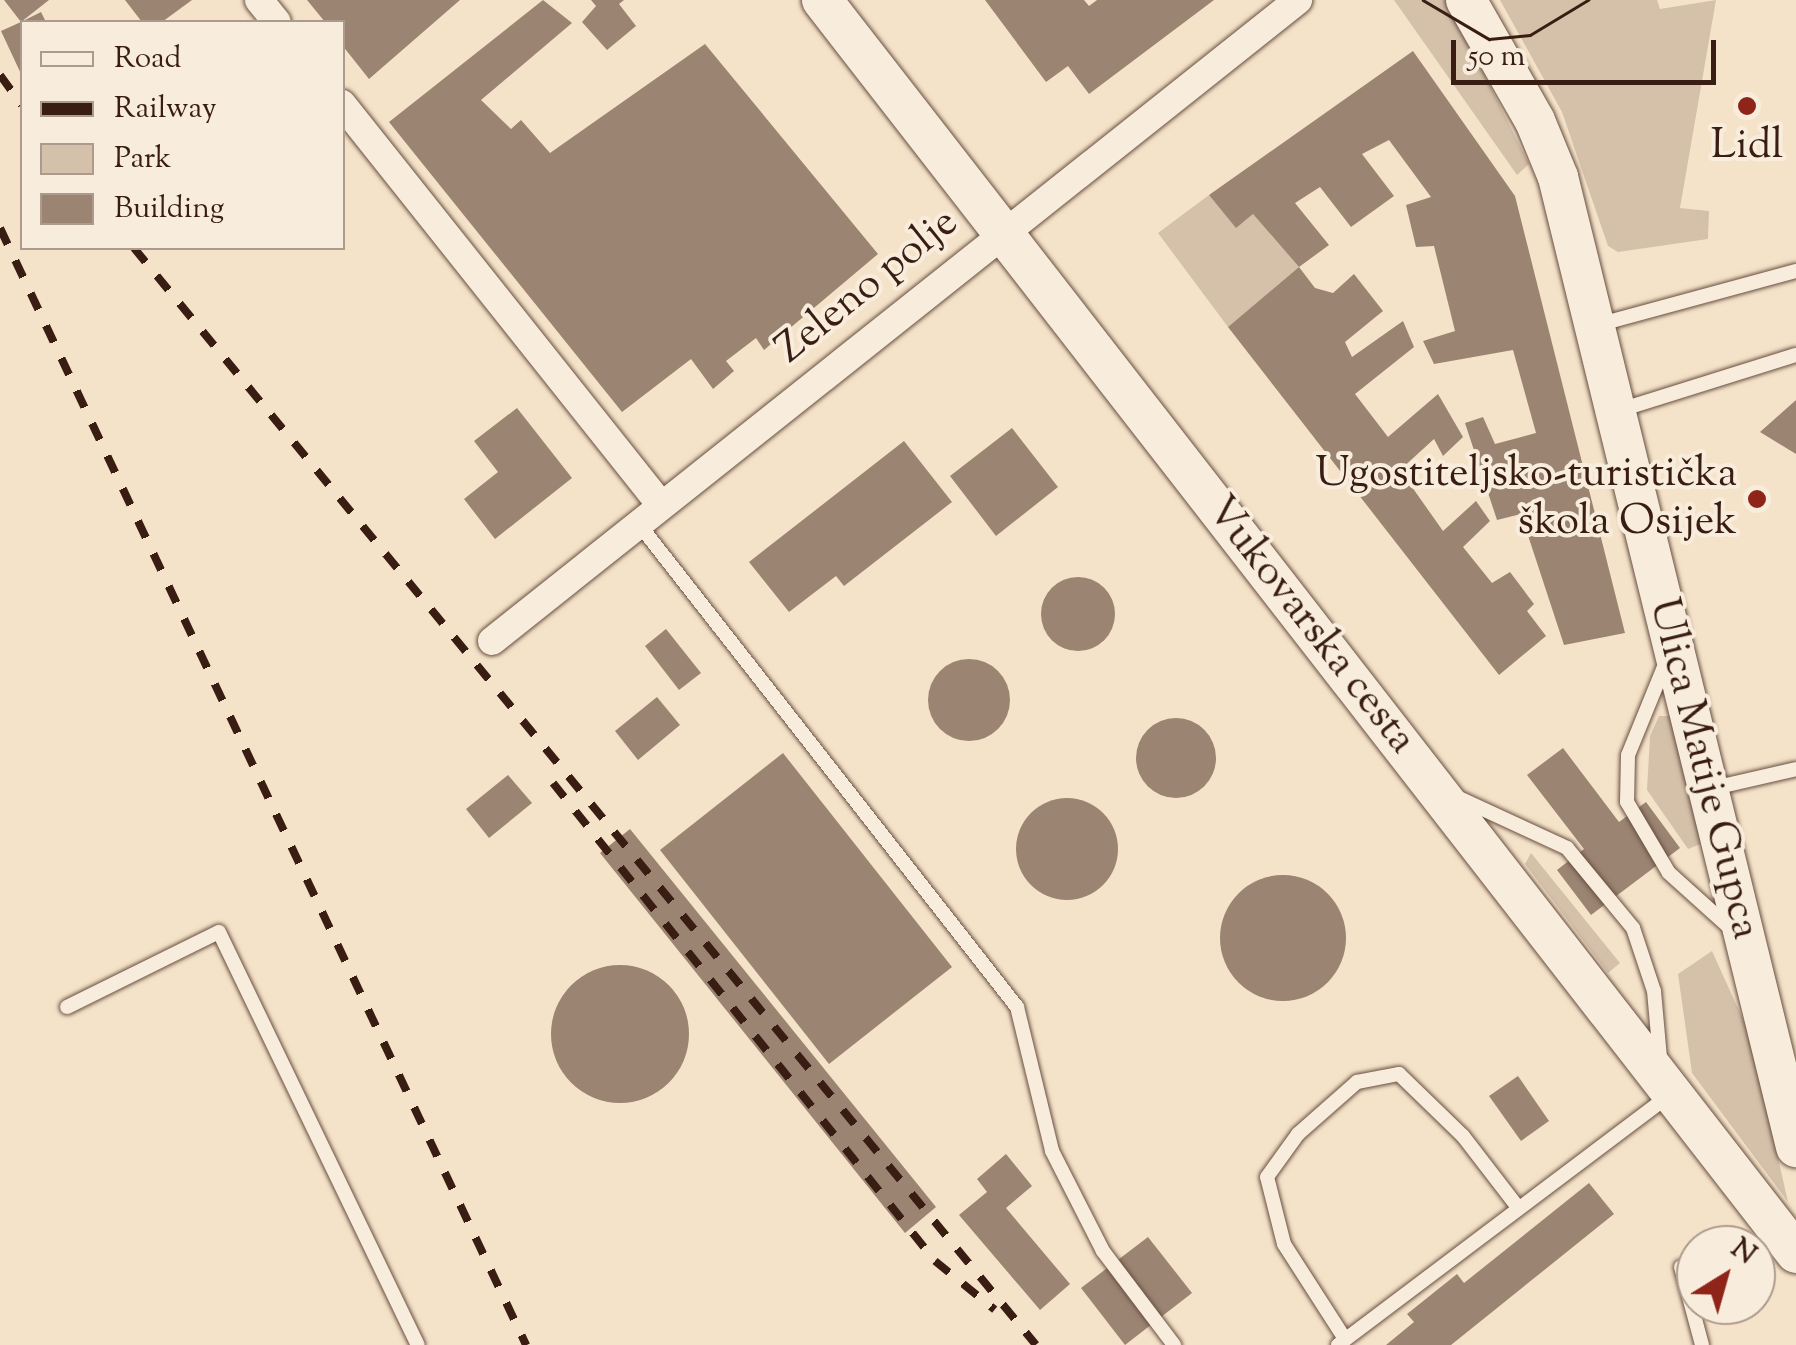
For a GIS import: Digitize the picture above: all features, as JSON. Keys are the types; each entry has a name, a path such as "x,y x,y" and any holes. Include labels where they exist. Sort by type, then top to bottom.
{"main road":[{"name":"Vukovarska cesta","path":"822,0 1796,1253"},
{"name":"Ulica Matije Gupca","path":"1466,0 1549,154 1596,326 1796,1147"}],"street":[{"path":"259,0 275,20"},
{"name":"Zeleno polje","path":"492,642 1002,230 1298,0"},
{"path":"345,108 662,504"}],"lane":[{"path":"1779,274 1796,262"},
{"path":"1596,326 1796,271"},
{"path":"1617,411 1796,355"},
{"path":"638,524 1017,1006 1052,1150 1103,1251 1174,1345"},
{"path":"1672,637 1628,755 1627,802 1662,864 1722,918 1748,956"},
{"path":"1709,789 1796,768"},
{"path":"1434,785 1558,841 1633,928 1654,991 1667,1086 1517,1206 1342,1342 1284,1244 1266,1177 1298,1134 1357,1082 1399,1074 1463,1136 1517,1206"},
{"path":"67,1007 219,932 418,1345"}],"green space":[{"path":"1394,0 1447,0 1529,164 1517,175"},
{"path":"1500,0 1657,0 1660,9 1716,0 1680,208 1709,211 1708,239 1618,252 1608,246 1562,112"},
{"path":"1209,195 1236,227 1253,214 1299,267 1228,327 1158,233"},
{"path":"1659,716 1671,716 1703,843 1688,849 1647,790 1650,736"},
{"path":"1531,853 1620,963 1608,973 1525,864"},
{"path":"1712,951 1750,1035 1788,1202 1692,1073 1678,974"}],"building":[{"path":"4,0 49,0 24,20 20,21"},
{"path":"125,0 192,0 165,20 140,20"},
{"path":"307,0 460,0 369,79 345,49 345,20 323,20"},
{"path":"543,0 572,23 481,100 511,129 521,120 550,153 705,44 878,254 764,350 756,338 726,361 734,371 713,389 691,359 622,412 389,122"},
{"path":"591,0 624,0 619,4 636,26 607,50 582,22 596,6"},
{"path":"985,0 1084,0 1089,6 1097,0 1214,0 1089,94 1068,66 1046,82"},
{"path":"41,12 45,20 24,20"},
{"path":"20,22 20,72 1,31"},
{"path":"1413,51 1515,196 1625,633 1564,645 1521,514 1497,520 1465,423 1483,417 1495,444 1536,433 1513,350 1434,364 1423,341 1455,331 1434,246 1416,247 1406,205 1431,197 1389,140 1362,154 1394,196 1351,227 1320,187 1295,203 1329,245 1299,267 1253,214 1236,228 1209,195"},
{"path":"1299,267 1315,288 1333,293 1354,274 1383,311 1345,342 1352,357 1403,321 1414,347 1355,394 1388,437 1438,394 1463,437 1443,456 1434,439 1400,470 1443,531 1476,501 1490,521 1463,547 1492,583 1510,572 1534,604 1527,611 1546,636 1499,675 1228,327"},
{"path":"1796,400 1796,454 1760,432"},
{"path":"517,408 572,478 495,539 464,499 498,472 474,441"},
{"path":"1012,428 1058,487 996,536 950,476"},
{"path":"904,441 952,502 844,586 836,576 789,612 749,562"},
{"path":"1078,577 1104,588 1115,614 1104,640 1078,651 1052,640 1041,614 1052,588"},
{"path":"666,629 701,673 679,690 645,646"},
{"path":"961,659 977,659 1003,677 1010,700 1007,716 998,729 977,741 961,741 935,723 928,708 928,692 946,666"},
{"path":"657,697 680,725 638,760 615,731"},
{"path":"1176,718 1191,721 1204,730 1213,743 1213,773 1204,786 1191,795 1176,798 1161,795 1148,786 1139,773 1136,758 1139,743 1148,730 1161,721"},
{"path":"1563,748 1619,822 1646,802 1680,848 1591,915 1557,870 1584,849 1527,775"},
{"path":"783,753 952,967 829,1064 660,850"},
{"path":"508,775 532,803 489,838 466,809"},
{"path":"1067,798 1087,801 1110,820 1118,849 1115,869 1096,892 1067,900 1047,897 1024,878 1016,849 1019,829 1038,806"},
{"path":"630,829 936,1207 905,1233 600,853"},
{"path":"1283,875 1307,880 1327,894 1341,914 1346,938 1341,962 1327,982 1307,996 1283,1001 1259,996 1239,982 1225,962 1220,938 1225,914 1239,894 1259,880"},
{"path":"620,965 646,971 669,985 683,1008 689,1034 683,1060 669,1083 646,1097 620,1103 594,1097 571,1083 557,1060 551,1034 557,1008 571,985 594,971"},
{"path":"1518,1076 1549,1121 1521,1141 1489,1096"},
{"path":"1006,1154 1032,1186 1006,1208 1070,1284 1040,1310 959,1215 987,1192 977,1179"},
{"path":"1589,1183 1614,1214 1451,1345 1386,1345 1414,1322 1407,1314 1457,1274 1464,1283"},
{"path":"1148,1237 1192,1293 1125,1345 1081,1288"}],"tram line":[{"path":"1423,0 1489,39 1530,35 1588,0"}],"railway":[{"path":"0,75 20,102"},
{"path":"0,228 526,1345"},
{"path":"136,250 1036,1345"},
{"path":"553,783 935,1261 995,1310"}],"place":[{"name":"Lidl","path":"1747,106"},
{"name":"Ugostiteljsko-turistička škola Osijek","path":"1757,499"}]}
